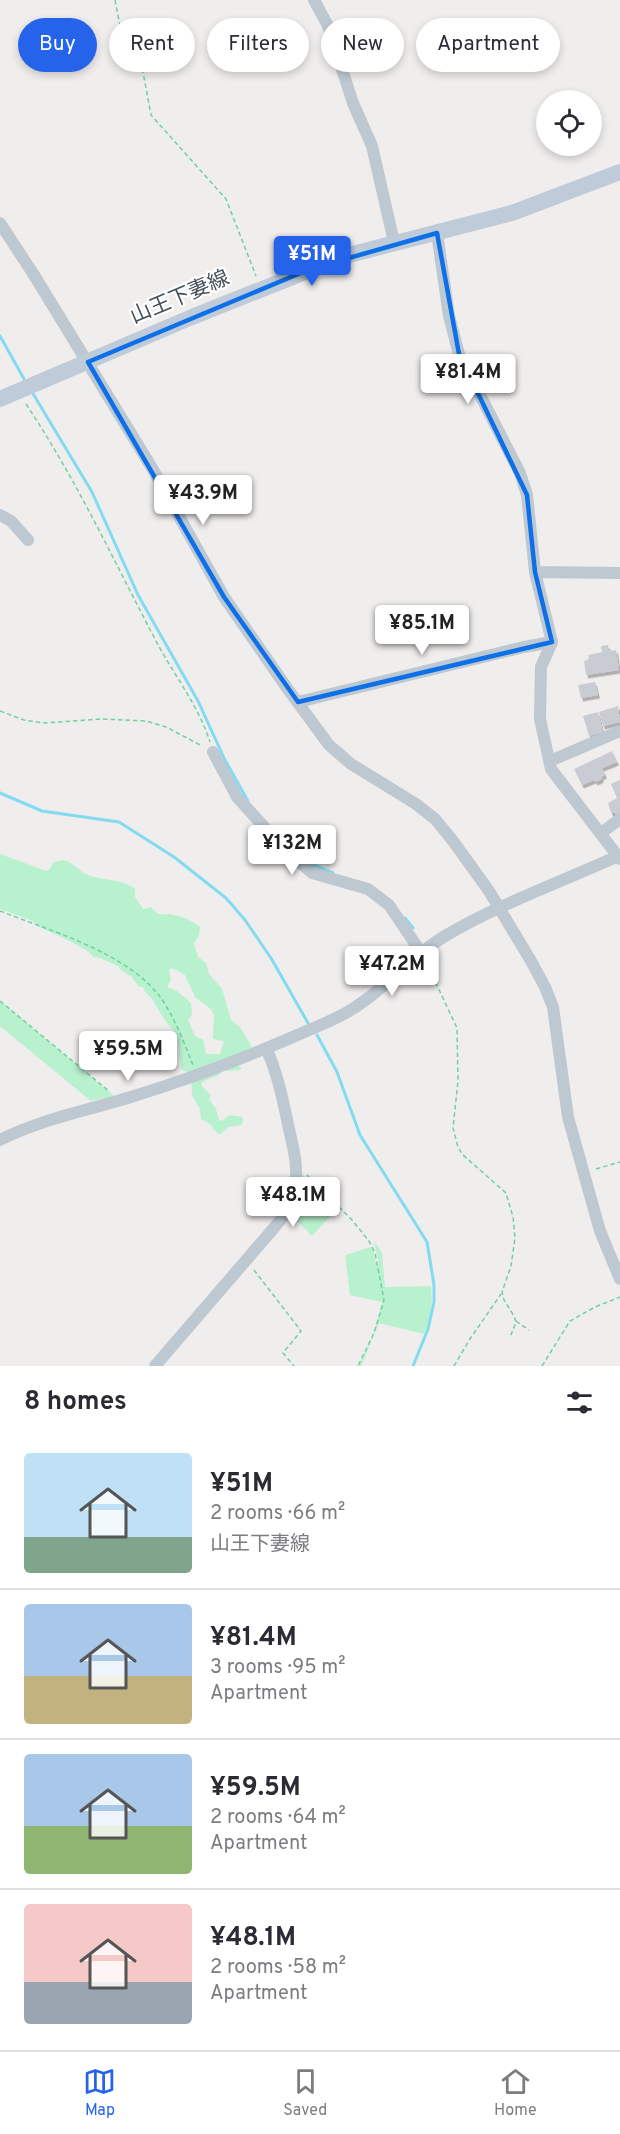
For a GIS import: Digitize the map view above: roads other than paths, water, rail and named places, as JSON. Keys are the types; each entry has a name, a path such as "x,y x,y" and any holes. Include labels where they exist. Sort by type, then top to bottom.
{"main road":[{"name":"山王下妻線","path":"0,399 260,289 345,256 512,213 620,172"}],"street":[{"path":"314,0 331,32 353,104 372,146 394,242"},
{"path":"0,224 153,468 224,597 329,745 351,764 416,804 435,819 500,909 540,978 553,1007 564,1100 600,1231 620,1279"},
{"path":"0,1140 38,1125 197,1074 266,1048 352,1010 420,951 447,935 500,909 619,858 551,769 540,719 541,667 552,642 535,572 527,495 520,473 456,345 449,316 437,232"},
{"path":"0,515 10,521 28,540"},
{"path":"535,572 620,573"},
{"path":"298,702 552,642"},
{"path":"549,761 620,731"},
{"path":"213,752 237,796 285,850 312,873 368,889 375,894 388,905 420,951"},
{"path":"601,833 620,819"},
{"path":"154,1366 287,1211 295,1188 296,1168 275,1068 266,1048"}],"waterway":[{"path":"0,336 24,379"},
{"path":"32,392 92,492 138,595 198,701 225,760 248,801"},
{"path":"0,793 42,811 119,822 174,857 226,898 245,920 271,958 308,1023"},
{"path":"309,863 333,873"},
{"path":"405,918 413,928"},
{"path":"317,1035 337,1072 360,1135 427,1242 434,1285 434,1302 428,1329 413,1366"}]}
